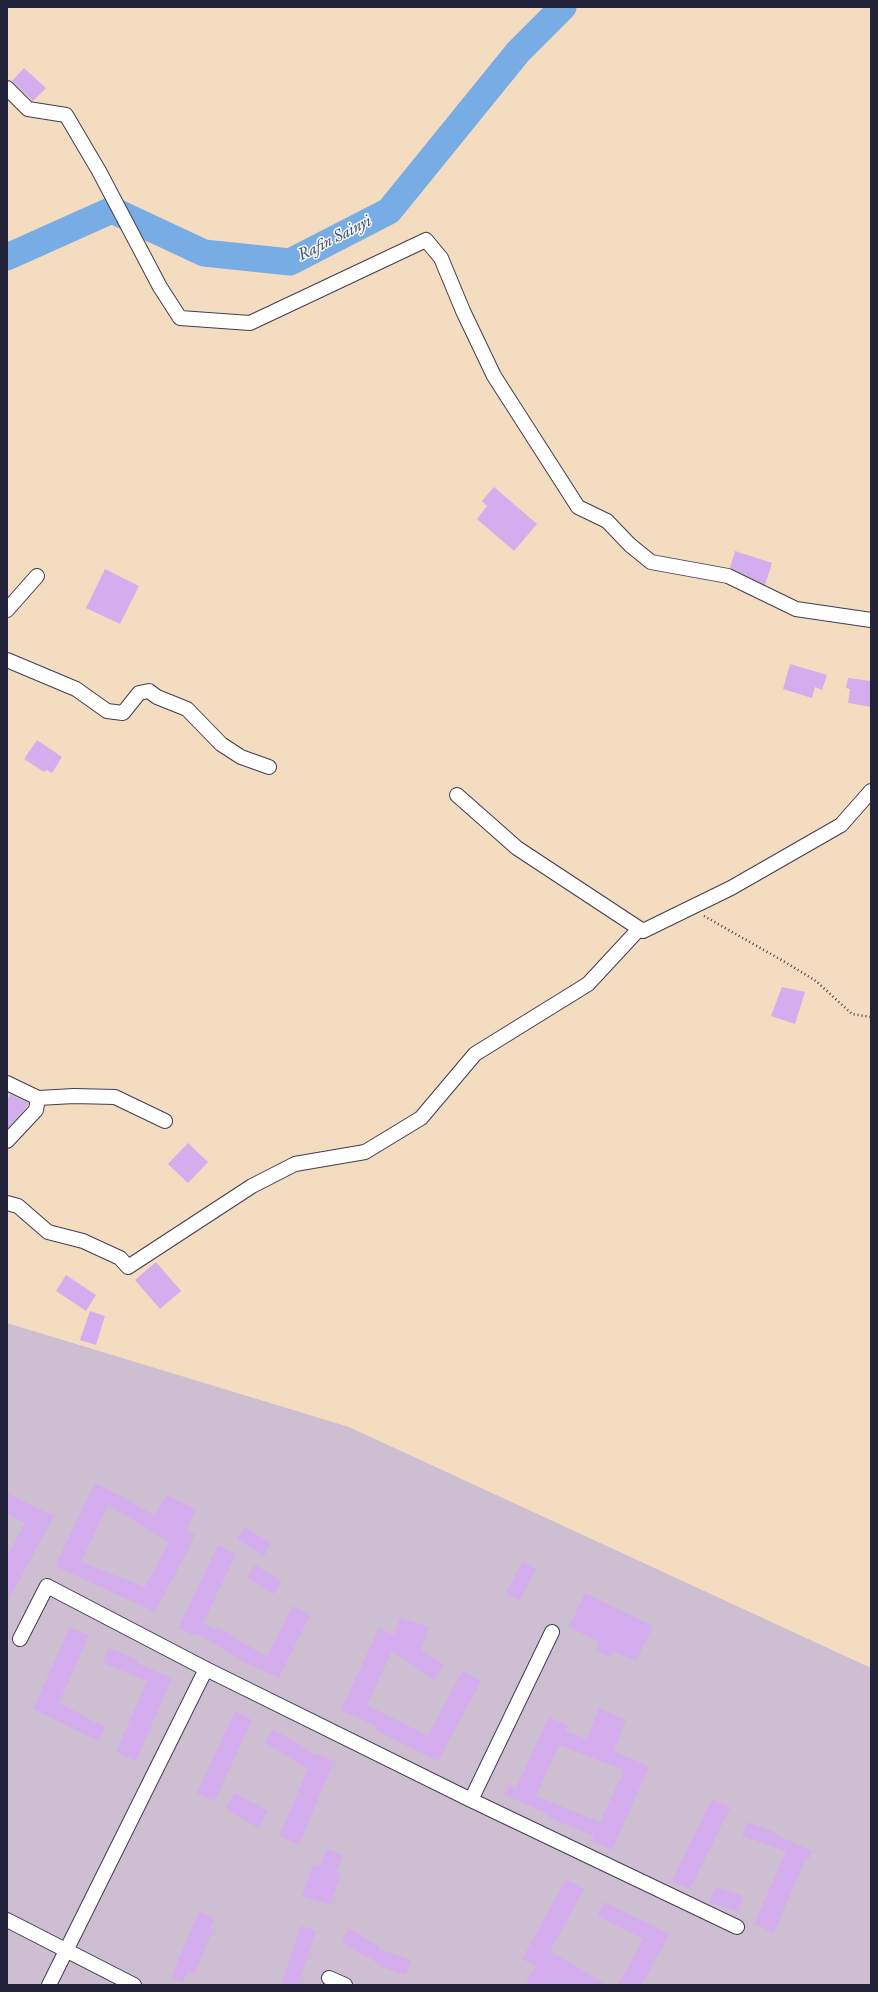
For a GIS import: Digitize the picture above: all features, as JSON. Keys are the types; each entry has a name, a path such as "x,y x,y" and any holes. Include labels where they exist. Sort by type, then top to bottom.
{"street":[{"path":"7,88 28,109 66,115 99,171 160,287 180,318 250,322 426,240 441,258 463,311 494,376 578,507 607,521 630,545 652,562 728,576 796,609 871,620"},
{"path":"7,610 37,576"},
{"path":"7,660 76,689 107,711 123,713 139,693 149,691 157,697 187,709 221,744 241,756 269,767"},
{"path":"457,795 517,848 643,931 731,888 841,825 871,791"},
{"path":"7,1203 18,1206 48,1232 83,1241 120,1258 128,1267 266,1178 295,1164 365,1152 421,1118 475,1054 588,984 639,929"},
{"path":"7,1083 38,1098 74,1096 115,1097 165,1121"},
{"path":"7,1141 36,1110 38,1098"},
{"path":"20,1639 47,1586 206,1669 471,1800 737,1927"},
{"path":"471,1800 552,1632"},
{"path":"49,1985 206,1669"},
{"path":"7,1920 134,1985"},
{"path":"329,1978 345,1985"}],"path":[{"path":"690,908 816,981 852,1014 871,1017"}],"shaded area":[{"path":"7,1323 349,1427 871,1668 871,1985 7,1985"}],"building":[{"path":"24,68 46,88 33,101 12,81"},
{"path":"494,487 537,524 514,551 477,519 487,506 482,501"},
{"path":"735,551 772,563 765,585 730,568"},
{"path":"105,569 139,586 120,624 86,608"},
{"path":"790,664 827,675 822,690 815,687 812,698 783,689"},
{"path":"848,678 871,681 871,707 848,703 850,689 846,688"},
{"path":"37,740 62,757 52,773 47,770 44,772 24,759"},
{"path":"782,987 805,992 795,1024 771,1016"},
{"path":"10,1094 29,1103 7,1129 7,1101"},
{"path":"188,1143 208,1162 188,1183 168,1164"},
{"path":"156,1262 181,1291 160,1309 135,1280"},
{"path":"66,1275 96,1295 86,1311 56,1291"},
{"path":"90,1311 105,1316 96,1345 80,1340"},
{"path":"95,1483 123,1497 155,1516 167,1495 196,1510 186,1530 195,1534 155,1612 55,1566","holes":["108,1505 169,1542 145,1587 81,1562"]},
{"path":"7,1493 54,1516 7,1603 7,1557 25,1523 7,1514"},
{"path":"244,1527 271,1543 264,1556 237,1539"},
{"path":"218,1545 236,1554 203,1623 216,1630 217,1627 267,1657 292,1606 310,1615 279,1678 242,1661 198,1634 196,1636 178,1628"},
{"path":"522,1562 536,1569 520,1600 506,1593"},
{"path":"255,1565 282,1581 274,1594 247,1578"},
{"path":"585,1593 653,1626 636,1661 613,1651 610,1657 596,1650 600,1642 569,1627"},
{"path":"400,1618 429,1627 421,1650 444,1665 434,1680 392,1651 367,1705 428,1736 462,1671 481,1681 438,1761 375,1730 377,1727 341,1710 379,1628 394,1635"},
{"path":"70,1627 89,1635 59,1703 105,1727 98,1741 33,1709"},
{"path":"109,1648 138,1660 137,1663 172,1678 136,1761 116,1752 147,1681 103,1663"},
{"path":"599,1708 626,1720 614,1751 649,1767 612,1850 592,1841 594,1836 547,1817 548,1814 505,1795 509,1785 516,1788 549,1717 568,1726 565,1731 587,1739","holes":["559,1745 624,1770 600,1822 536,1796"]},
{"path":"235,1711 252,1720 215,1801 197,1793"},
{"path":"273,1729 314,1754 334,1761 299,1845 279,1836 308,1769 265,1743"},
{"path":"235,1793 268,1811 259,1828 228,1811 229,1808 226,1807"},
{"path":"712,1799 730,1808 690,1889 672,1881"},
{"path":"747,1822 775,1832 774,1834 812,1851 809,1859 806,1858 774,1933 754,1924 786,1851 742,1836"},
{"path":"327,1849 343,1855 336,1872 341,1874 330,1905 302,1896 313,1864 320,1866"},
{"path":"566,1879 584,1889 550,1951 607,1985 532,1985 526,1981 536,1966 522,1959"},
{"path":"715,1887 743,1896 738,1912 709,1902"},
{"path":"604,1902 670,1934 641,1985 618,1985 643,1939 597,1916"},
{"path":"199,1911 214,1918 210,1928 213,1929 194,1975 187,1972 183,1983 171,1977"},
{"path":"301,1926 316,1931 298,1985 281,1985"},
{"path":"349,1929 379,1946 378,1949 411,1960 406,1975 379,1966 379,1964 341,1942"}],"waterway":[{"name":"Rafin Sainyi","path":"7,257 112,210 204,253 290,262 389,211 518,52 563,7"}]}
